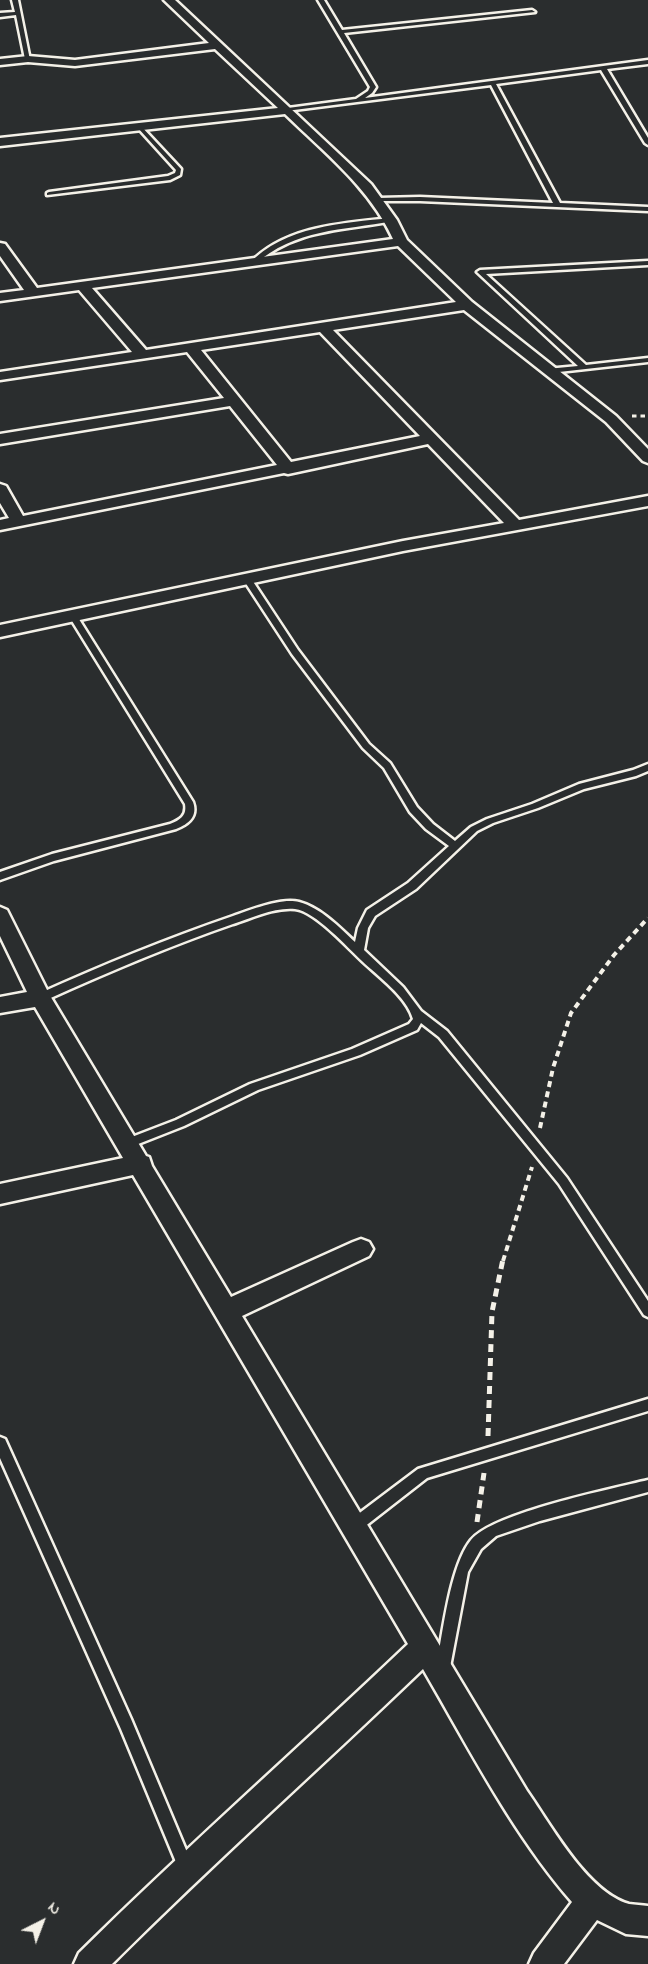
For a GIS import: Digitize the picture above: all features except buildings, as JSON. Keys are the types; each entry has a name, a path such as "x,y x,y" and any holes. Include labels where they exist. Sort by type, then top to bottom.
{"street":[{"path":"169,0 288,110 379,200 401,242 466,305 611,419 648,458"},
{"path":"0,62 28,59 75,63 218,45"},
{"path":"0,142 288,110"},
{"path":"0,297 401,242"},
{"path":"0,247 34,293"},
{"path":"83,286 141,353"},
{"path":"0,376 466,305"},
{"path":"324,328 516,526"},
{"path":"190,347 288,469"},
{"path":"0,439 235,401"},
{"path":"0,525 288,469 433,438"},
{"path":"0,489 18,521"},
{"path":"0,632 403,546 648,501"},
{"path":"0,915 40,998 523,1810 562,1867 592,1901 626,1919 648,1921"},
{"path":"0,1005 40,998"},
{"path":"0,1194 134,1153"},
{"path":"227,1311 361,1248"},
{"path":"90,1964 186,1869 285,1781 425,1648"},
{"path":"545,1964 592,1901"}],"lane":[{"path":"15,0 28,59"},
{"path":"321,0 374,87 355,102"},
{"path":"340,32 532,12"},
{"path":"0,15 18,13"},
{"path":"288,110 648,62"},
{"path":"603,69 648,143"},
{"path":"493,83 558,206"},
{"path":"49,194 170,178 178,174 179,170 140,127"},
{"path":"379,200 420,199 648,209"},
{"path":"252,264 282,243 306,234 391,220"},
{"path":"583,366 480,272 648,263"},
{"path":"550,371 648,360"},
{"path":"247,579 295,652 366,746 386,762 412,808 429,827 454,845"},
{"path":"0,876 52,858 172,827 184,822 190,812 190,804 73,616"},
{"path":"358,952 363,928 371,913 412,886 474,829 582,786 636,773 648,767"},
{"path":"40,998 119,963 208,930 284,905 299,906 322,919 412,1004 418,1014 443,1034 563,1181 648,1311"},
{"path":"134,1153 180,1123 254,1087 375,1044 413,1027 418,1014"},
{"path":"354,1526 423,1473 648,1405"},
{"path":"0,1443 126,1724 186,1869"},
{"path":"442,1677 462,1570 476,1544 492,1531 540,1514 648,1486"}],"path":[{"path":"476,1544 487,1454 492,1312 498,1276 529,1182 553,1068 571,1013 614,955 648,918"}]}
